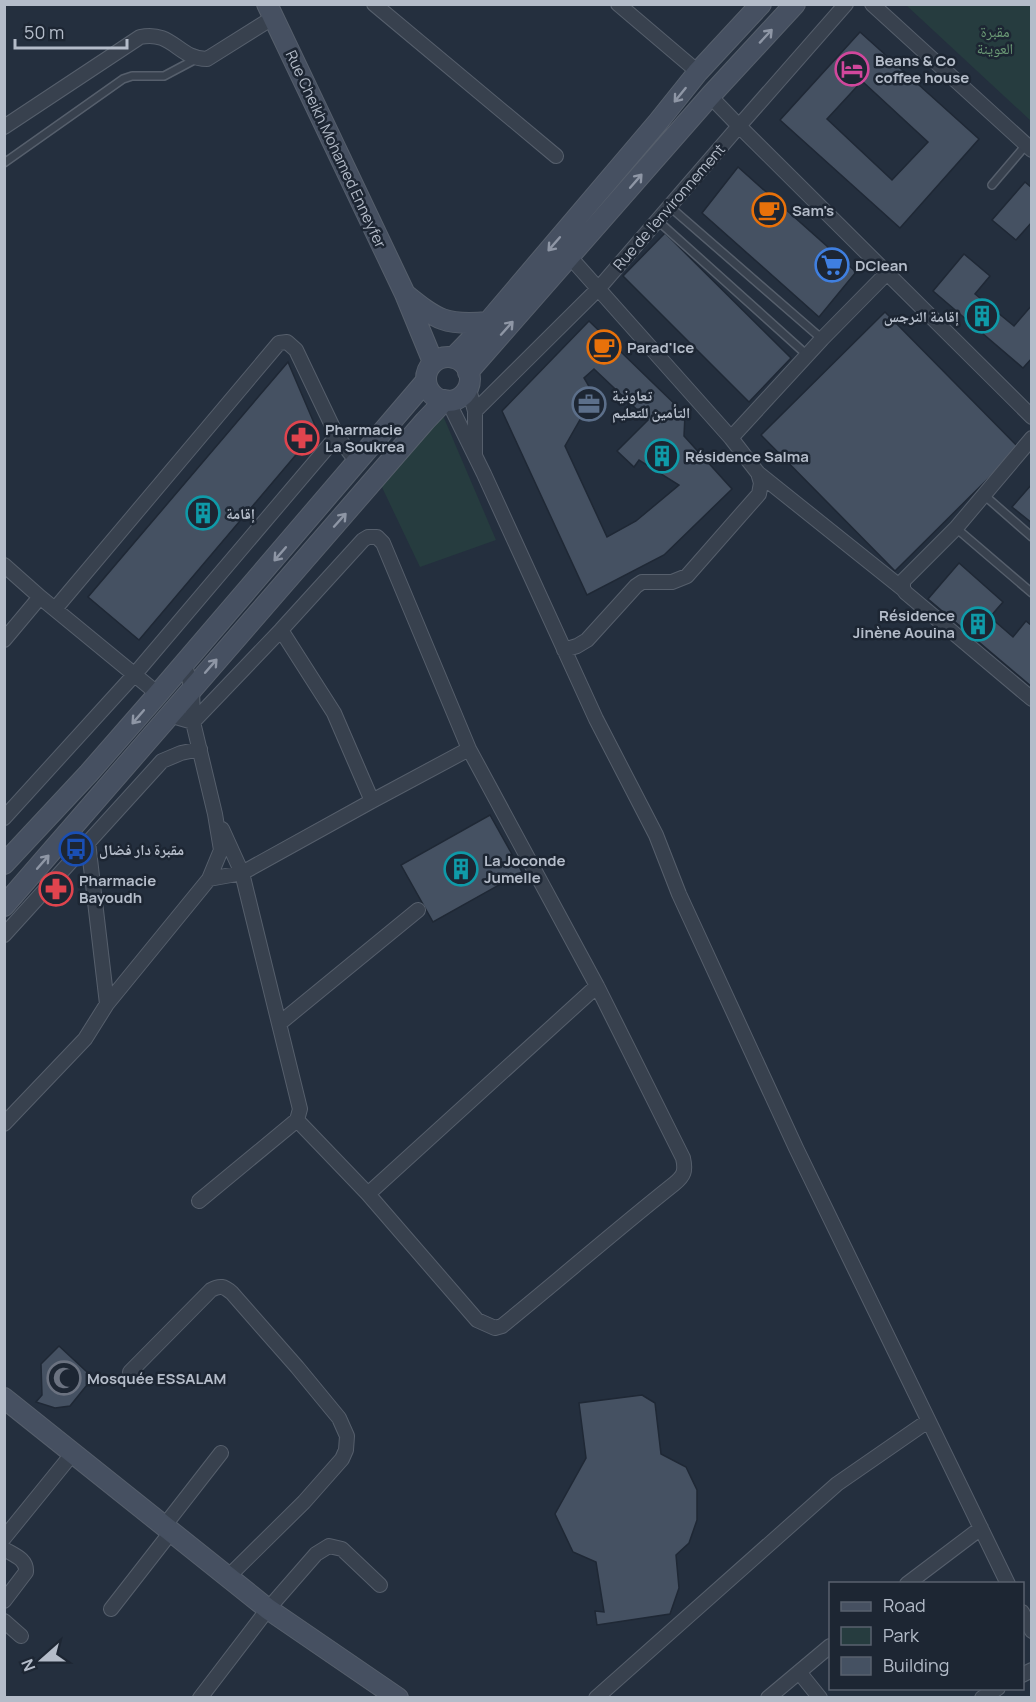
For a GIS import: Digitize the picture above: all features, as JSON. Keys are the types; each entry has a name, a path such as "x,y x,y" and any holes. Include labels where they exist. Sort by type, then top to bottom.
{"main road":[{"path":"453,357 488,322 698,72 761,4"},
{"path":"426,381 432,394 446,400 456,399 464,394 468,379 570,257 710,96 795,4"},
{"name":"Rue Cheikh Mohamed Enneyfer","path":"270,11 405,294 433,362"},
{"path":"405,294 432,315 448,322 462,324 488,322"},
{"path":"6,860 89,773 284,549 426,381 433,362 453,357 460,360 468,379"},
{"path":"4,906 425,421 446,400"},
{"path":"5,1399 268,1609 398,1698"}],"street":[{"path":"374,4 556,156"},
{"path":"618,4 698,72"},
{"name":"Rue de l'environnement","path":"475,411 599,288 846,4"},
{"path":"872,4 1029,147"},
{"path":"4,127 140,37 151,34 165,38 196,59 207,59 270,11"},
{"path":"710,96 886,274 1032,417"},
{"path":"570,257 731,438 758,473 903,589 1032,699"},
{"path":"731,438 822,339 886,274"},
{"path":"55,609 279,343 287,342 296,350 337,436 357,462"},
{"path":"468,379 475,411 475,456"},
{"path":"446,400 475,456 596,719 656,835 679,894 741,1030 1007,1582"},
{"path":"4,818 135,674 337,436"},
{"path":"903,589 903,581 956,528 1032,438"},
{"path":"564,650 587,640 642,582 672,582 687,576 759,494 761,483 758,473"},
{"path":"193,722 363,540 368,537 377,537 383,543 469,749 597,986 683,1158 685,1167 683,1176 502,1326 495,1328 477,1320 368,1194 297,1120"},
{"path":"4,565 158,694"},
{"path":"4,640 40,597"},
{"path":"281,630 334,713 372,801"},
{"path":"4,1124 85,1039 107,1004 209,879 220,850 215,814 193,722 192,688 184,663"},
{"path":"169,715 193,722"},
{"path":"4,935 162,761 181,753 200,749"},
{"path":"209,879 243,873 469,749"},
{"path":"199,1201 297,1120 300,1108 243,873 215,814"},
{"path":"88,842 107,1004"},
{"path":"280,1023 418,910"},
{"path":"368,1194 597,986"},
{"path":"130,1372 211,1290 219,1286 232,1293 339,1418 347,1436 346,1450 342,1460 304,1502 229,1576"},
{"path":"596,1698 837,1484 928,1421"},
{"path":"4,1538 73,1453"},
{"path":"111,1609 221,1453"},
{"path":"910,1582 981,1528"},
{"path":"200,1698 268,1609 316,1554 329,1546 342,1550 380,1585"},
{"path":"4,1549 27,1566 26,1572 4,1601"},
{"path":"1024,1614 1032,1631"},
{"path":"4,1621 21,1636"},
{"path":"768,1698 829,1648"},
{"path":"799,1672 820,1698"},
{"path":"982,1698 997,1690"}],"lane":[{"path":"4,163 123,79 132,76 164,76 196,59"},
{"path":"992,185 1029,147"},
{"path":"669,206 822,339"},
{"path":"657,220 807,355"},
{"path":"984,494 1032,537"},
{"path":"956,528 1032,593"}],"green space":[{"name":"مقبرة العوينة","path":"906,5 1031,5 1031,121"},
{"path":"441,411 496,540 420,567 379,481"}],"building":[{"path":"860,32 979,139 900,228 780,120","holes":["862,81 928,142 892,180 827,119"]},
{"path":"738,167 856,272 819,317 702,213"},
{"path":"1025,182 1032,188 1032,222 1016,240 992,220"},
{"path":"665,233 791,358 749,402 623,276"},
{"name":"إقامة النرجس","path":"964,254 990,276 975,294 1014,326 1032,305 1032,358 1023,368 933,291"},
{"path":"885,312 1019,448 895,571 761,435"},
{"name":"Résidence Salma","path":"589,321 685,414 684,436 732,489 664,555 587,595 502,411","holes":["594,369 648,420 617,451 634,467 639,460 679,485 636,521 607,537 565,446 594,395 584,378"]},
{"name":"إقامة","path":"288,362 317,430 139,640 88,597"},
{"path":"1032,484 1032,523 1012,507"},
{"name":"Résidence Jinène Aouina","path":"959,563 1003,602 990,617 1013,637 1026,621 1032,626 1032,687 928,599"},
{"name":"La Joconde Jumelle","path":"490,815 522,872 433,922 401,865"},
{"name":"Mosquée ESSALAM","path":"59,1346 87,1372 87,1385 70,1406 55,1408 36,1402 42,1395 41,1364"},
{"path":"642,1395 655,1403 661,1454 686,1467 697,1490 697,1520 689,1543 676,1555 679,1588 670,1614 597,1625 595,1611 604,1612 596,1562 573,1552 555,1514 586,1458 579,1403"}],"place":[{"name":"Beans & Co coffee house","path":"852,69"},
{"name":"Sam's","path":"769,210"},
{"name":"DClean","path":"832,265"},
{"name":"إقامة النرجس","path":"982,316"},
{"name":"Parad'Ice","path":"604,347"},
{"name":"تعاونية التأمين للتعليم","path":"589,404"},
{"name":"Pharmacie La Soukrea","path":"302,438"},
{"name":"Résidence Salma","path":"662,456"},
{"name":"إقامة","path":"203,513"},
{"name":"Résidence Jinène Aouina","path":"978,624"},
{"name":"مقبرة دار فضال","path":"76,849"},
{"name":"La Joconde Jumelle","path":"461,869"},
{"name":"Pharmacie Bayoudh","path":"56,889"},
{"name":"Mosquée ESSALAM","path":"64,1378"}]}
